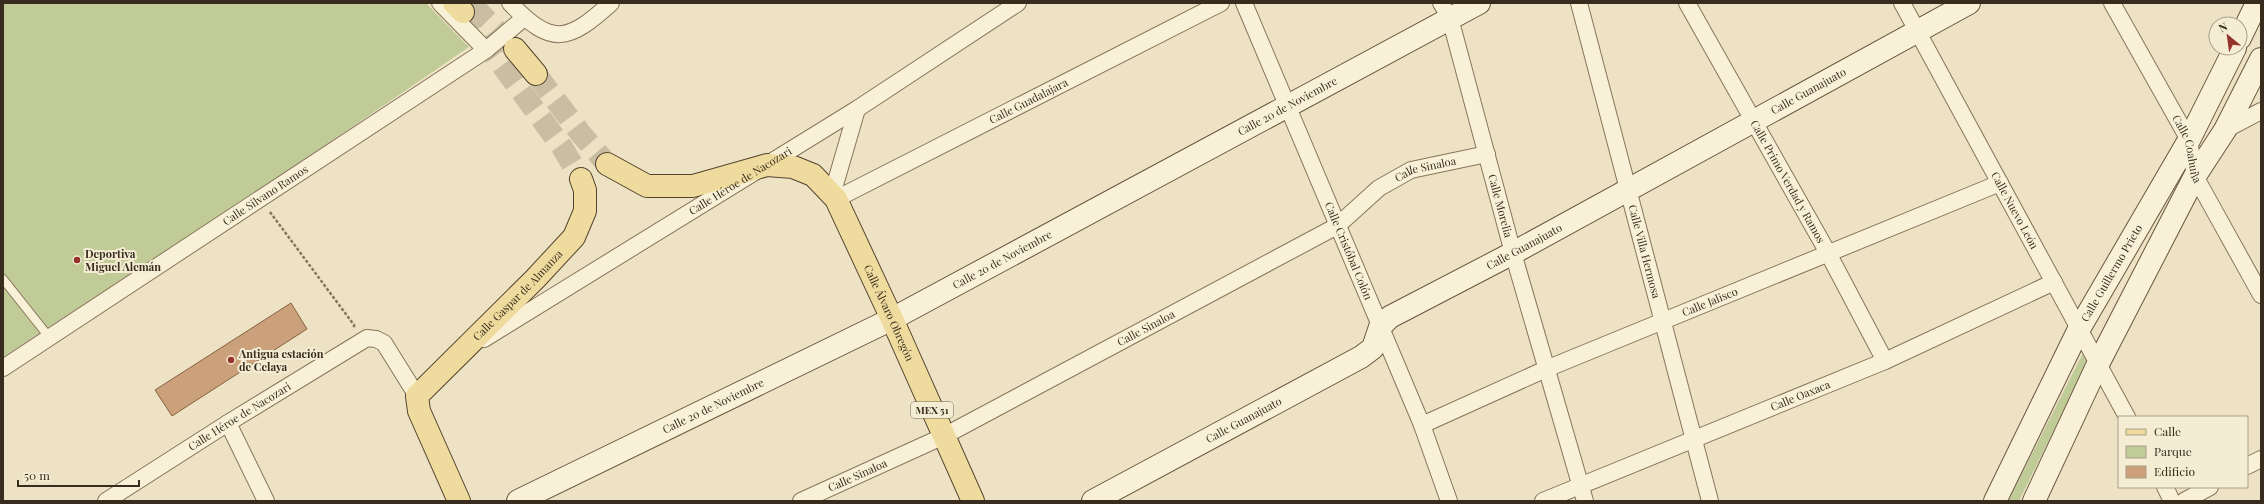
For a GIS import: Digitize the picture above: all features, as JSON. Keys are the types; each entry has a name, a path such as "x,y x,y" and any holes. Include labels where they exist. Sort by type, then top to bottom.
{"main road":[{"path":"515,49 536,74"},
{"path":"607,164 647,186 693,186 767,165"},
{"name":"Calle Álvaro Obregón","path":"767,165 792,167 813,175 834,197 892,319 973,501"},
{"name":"Calle Gaspar de Almanza","path":"417,396 574,237 585,211 585,190 581,179"},
{"path":"417,396 419,411 459,501"}],"street":[{"path":"440,3 486,50"},
{"path":"510,3 524,18 537,28 554,35 569,33 592,21 612,3"},
{"name":"Calle Héroe de Nacozari","path":"459,354 857,109 1018,3"},
{"name":"Calle Guadalajara","path":"834,197 1221,3"},
{"name":"Calle Cristóbal Colón","path":"1244,3 1422,425 1449,501"},
{"name":"Calle 20 de Noviembre","path":"518,501 892,319 1286,105 1446,10 1479,3"},
{"name":"Calle Villa Hermosa","path":"1579,3 1627,191 1710,501"},
{"name":"Calle Primo Verdad y Ramos","path":"1687,3 1828,253 1885,361"},
{"name":"Calle Nuevo León","path":"1902,3 2126,416"},
{"name":"Calle Guanajuato","path":"1093,501 1362,357 1373,348 1380,327 1390,317 1513,253 1969,3"},
{"name":"Calle Coahuila","path":"2112,3 2189,140 2195,176 2261,295"},
{"path":"2248,22 2257,3"},
{"name":"Calle Morelia","path":"1446,10 1487,154 1513,253 1585,501"},
{"name":"Calle Silvano Ramos","path":"3,368 486,50 524,18"},
{"name":"Calle Guillermo Prieto","path":"1995,501 2079,329 2189,140 2231,56"},
{"path":"2034,501 2098,364 2195,176 2225,130 2261,59"},
{"path":"834,197 857,109"},
{"path":"2225,130 2261,111"},
{"name":"Calle Sinaloa","path":"800,501 944,436 1337,226 1379,188 1411,170 1487,154"},
{"name":"Calle Jalisco","path":"1422,425 1546,369 1662,320 2000,183"},
{"name":"Calle Oaxaca","path":"1543,501 1885,361 2054,282"},
{"name":"Calle Héroe de Nacozari","path":"106,501 228,423 367,338 376,339 384,343 417,396"},
{"path":"228,423 266,501"},
{"path":"2248,466 2261,459"},
{"path":"2166,488 2172,501"},
{"path":"2184,501 2208,488"}],"lane":[{"path":"3,279 49,337"}],"path":[{"path":"269,211 354,325"}],"green space":[{"name":"Deportiva Miguel Alemán","path":"3,3 426,3 469,47 298,164 3,357"},
{"path":"2083,353 2088,361 2019,501 2008,501"}],"building":[{"name":"Antigua estación de Celaya","path":"291,303 307,329 172,416 155,390"}],"tunnel":[{"path":"472,5 515,49"},
{"path":"463,12 562,147 581,179"},
{"path":"536,74 581,134 607,164"}],"place":[{"name":"Deportiva Miguel Alemán","path":"77,260"},
{"name":"Antigua estación de Celaya","path":"231,360"}]}
